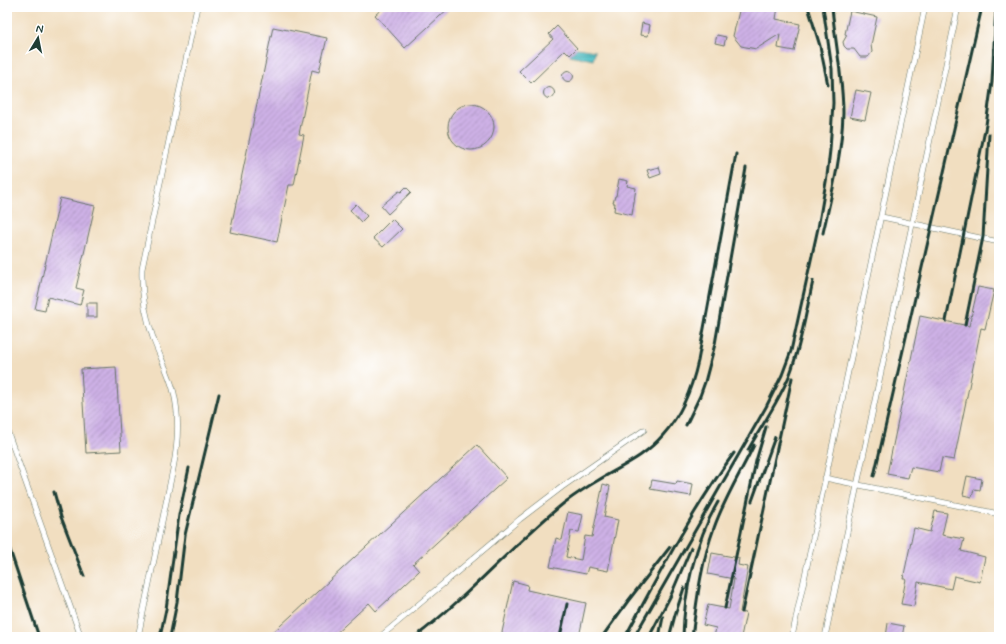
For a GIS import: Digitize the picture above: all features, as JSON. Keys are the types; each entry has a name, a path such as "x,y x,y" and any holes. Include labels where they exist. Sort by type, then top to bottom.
{"lane":[{"path":"138,637 178,442 178,418 174,392 154,341 144,305 142,269 198,7"},
{"path":"792,637 882,217 925,7"},
{"path":"825,637 958,7"},
{"path":"882,217 999,242"},
{"path":"7,430 81,637"},
{"path":"380,637 520,519 562,487 644,430"},
{"path":"825,478 999,514"}],"water":[{"path":"577,48 595,51 593,60 570,55"}],"building":[{"path":"384,7 450,7 405,48 375,15"},
{"path":"740,7 778,7 776,19 800,24 794,51 778,48 780,34 756,49 741,46 733,36"},
{"path":"850,11 877,17 871,45 872,52 868,57 860,57 854,49 847,49 844,46 843,42 847,35 845,34"},
{"path":"642,23 650,25 648,36 640,35"},
{"path":"557,26 577,48 570,55 565,50 531,83 519,71 553,39 549,34"},
{"path":"273,27 327,38 319,72 312,70 299,134 304,135 294,185 289,185 277,242 230,232"},
{"path":"717,35 726,37 724,45 715,43"},
{"path":"566,71 570,71 572,72 572,80 566,81 563,78 563,74"},
{"path":"547,88 551,88 553,89 553,97 547,98 544,95 544,91"},
{"path":"856,90 871,93 865,120 850,117"},
{"path":"466,104 476,104 488,110 493,118 493,136 488,144 480,149 466,150 458,147 451,140 448,132 448,122 451,114 458,107"},
{"path":"659,167 661,174 650,178 647,170"},
{"path":"619,179 628,181 627,186 636,188 632,215 614,211 615,203 613,203 616,196"},
{"path":"406,187 411,192 388,214 381,206"},
{"path":"60,198 95,206 76,288 84,290 80,305 48,297 45,311 35,309"},
{"path":"356,204 367,216 361,222 350,210"},
{"path":"392,219 402,229 383,247 373,238"},
{"path":"978,287 994,290 985,329 981,328 954,460 942,458 939,472 911,467 908,478 887,474 920,316 969,326"},
{"path":"87,303 97,303 97,317 87,317"},
{"path":"116,367 121,451 86,453 81,369"},
{"path":"477,445 507,478 413,564 419,571 376,611 369,603 332,637 268,637"},
{"path":"967,476 982,479 980,490 974,489 972,497 963,495"},
{"path":"652,480 676,484 677,481 693,484 691,496 650,489"},
{"path":"603,484 610,486 604,517 618,520 608,571 588,567 586,574 550,567 556,538 562,540 568,512 583,515 579,532 571,531 566,557 581,560 585,536 592,537"},
{"path":"935,511 947,513 942,535 964,539 961,551 985,557 980,582 954,576 951,589 918,582 914,606 901,604 906,579 903,579 914,528 930,532"},
{"path":"712,553 739,558 738,565 748,567 740,612 746,613 741,637 714,637 716,628 703,625 708,605 729,609 734,579 708,574"},
{"path":"513,581 528,585 527,590 586,603 579,637 501,637"},
{"path":"888,623 904,626 902,637 886,637"}],"railway":[{"path":"808,7 820,46 828,85"},
{"path":"634,637 766,407 782,375 791,351 818,228 830,150 833,103 832,69 823,7"},
{"path":"823,233 839,158 843,113 842,87 832,7"},
{"path":"874,476 982,7"},
{"path":"946,321 986,125 992,82 996,7"},
{"path":"965,325 983,237 989,134"},
{"path":"415,637 472,588 526,536 564,503 588,486 632,461 648,450 663,435 676,418 693,381 698,361 736,154"},
{"path":"686,425 700,396 715,344 746,168"},
{"path":"748,450 776,403 790,374 800,340 813,281"},
{"path":"742,612 792,378"},
{"path":"170,637 177,602 185,535 219,394"},
{"path":"725,608 756,461 766,427"},
{"path":"752,501 775,437"},
{"path":"692,637 700,582 710,541 718,517 754,445"},
{"path":"625,637 690,520 734,453"},
{"path":"160,637 166,609 179,515 189,468"},
{"path":"54,492 61,517 84,576"},
{"path":"683,637 688,585 692,567 703,534 718,502"},
{"path":"7,541 39,637"},
{"path":"602,637 670,547"},
{"path":"649,637 671,595 691,548"},
{"path":"670,634 684,588"},
{"path":"560,637 567,604"},
{"path":"659,637 663,617"}]}
